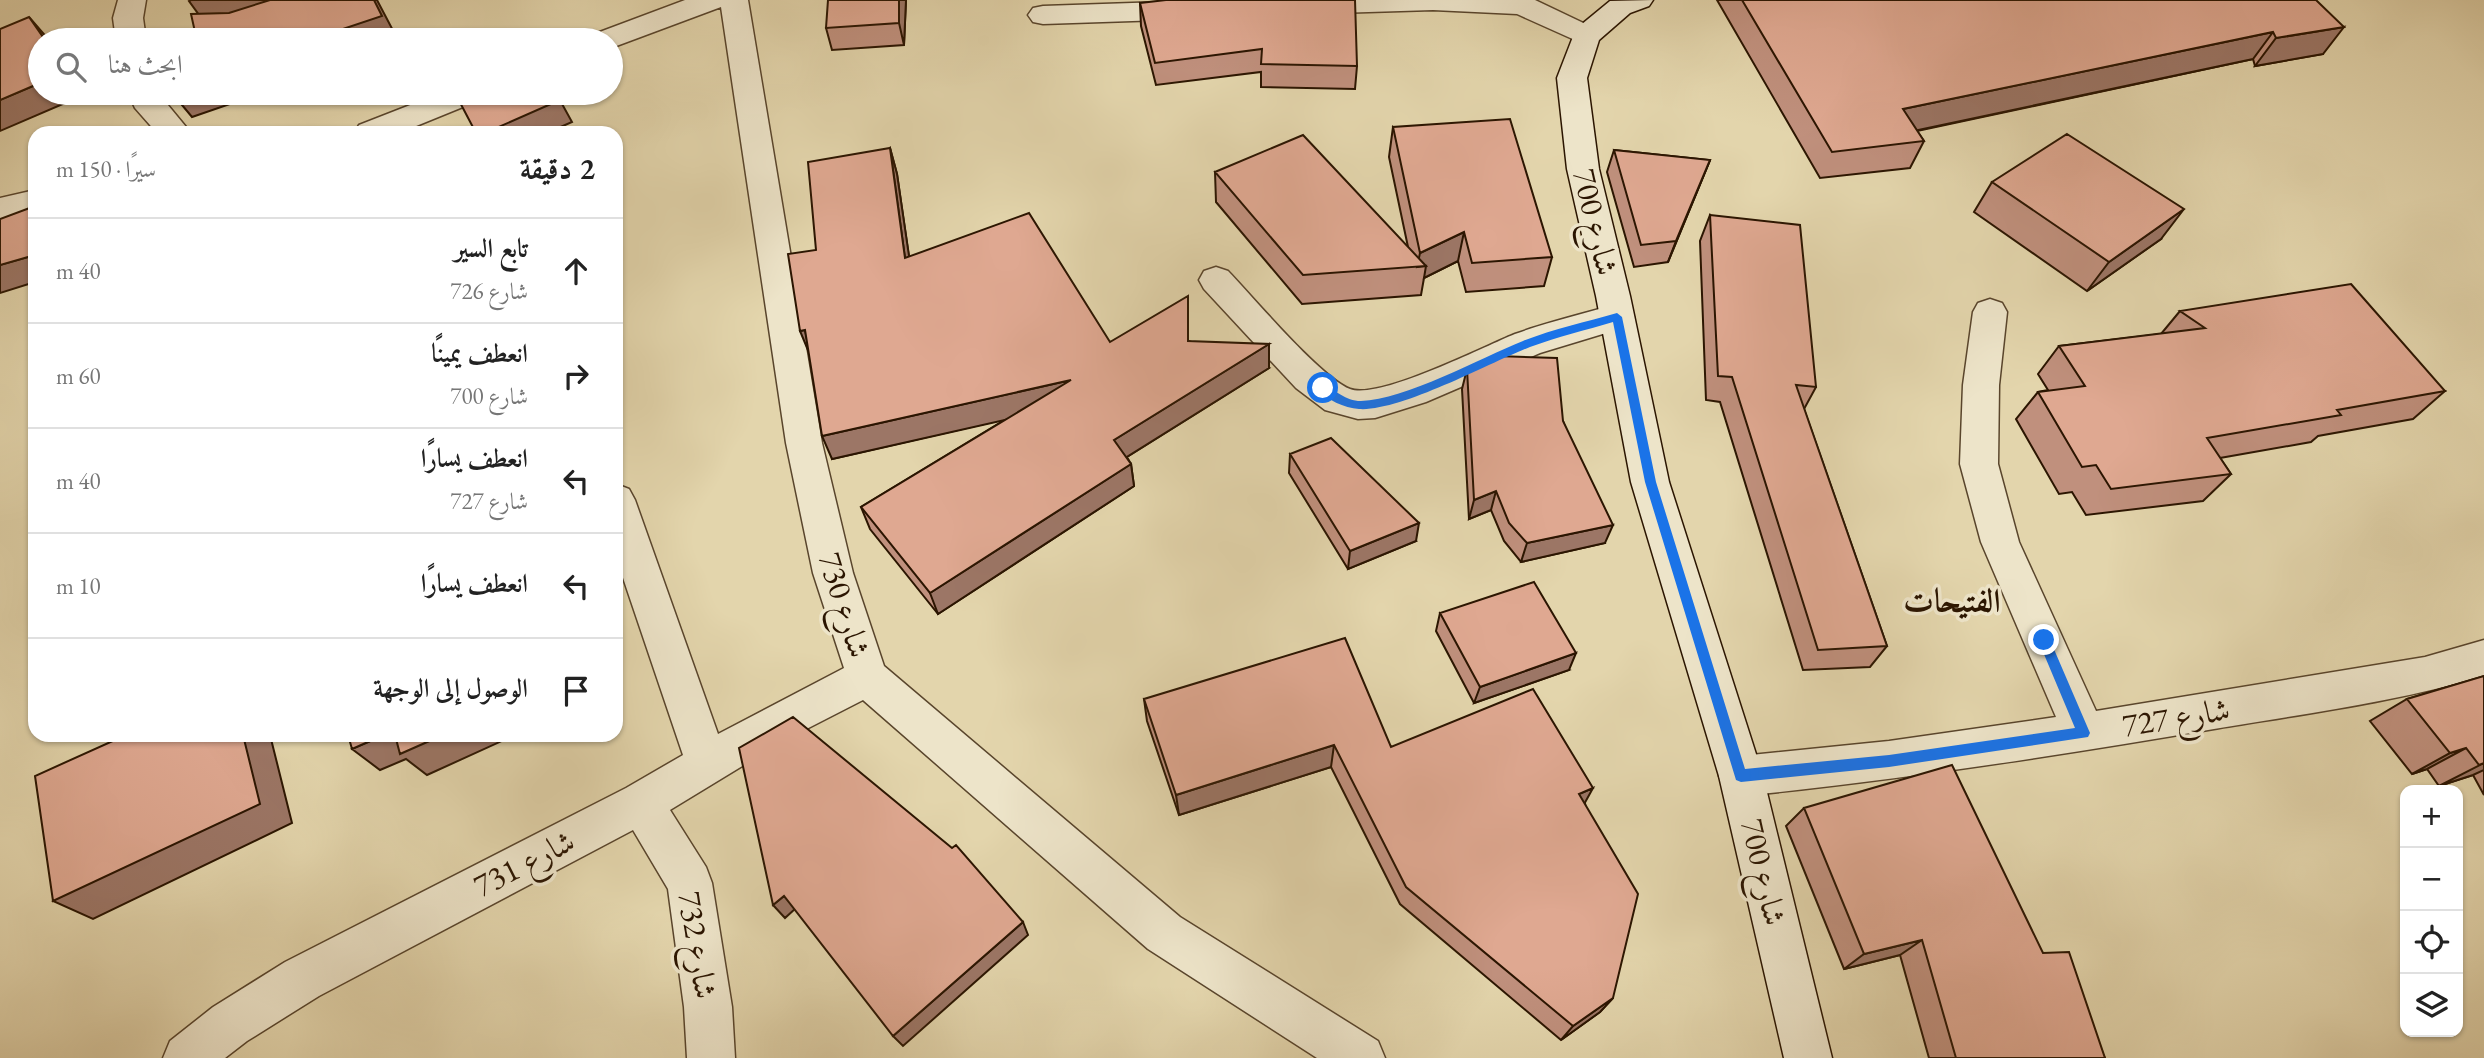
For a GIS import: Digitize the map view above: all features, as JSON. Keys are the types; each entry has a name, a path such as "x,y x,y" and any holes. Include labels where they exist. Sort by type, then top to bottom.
{"street":[{"path":"129,28 128,18 132,0"},
{"path":"623,34 712,0"},
{"name":"شارع 730","path":"734,0 804,443 833,573 867,677 1164,933 1361,1058"},
{"path":"1275,6 1433,1 1522,5 1586,36 1625,2"},
{"path":"1043,15 1225,8"},
{"name":"شارع 700","path":"1586,36 1572,78 1583,169 1617,317 1650,482 1741,776 1808,1058"},
{"path":"150,105 169,126"},
{"path":"387,126 439,105"},
{"path":"0,210 28,203"},
{"path":"1216,281 1309,378 1338,400 1358,405 1375,404 1413,392 1529,343 1617,317"},
{"path":"1990,312 1981,385 1979,464 2000,542 2084,733"},
{"path":"623,520 707,764"},
{"name":"شارع 727","path":"1741,776 1889,761 2084,733 2425,675 2484,658"},
{"name":"شارع 731","path":"187,1058 230,1024 302,978 641,803 770,726 867,677"},
{"name":"شارع 732","path":"641,803 690,883 708,1007 711,1058"}],"building":[{"path":"270,0 374,0 382,16 346,28 194,28 191,14 229,13"},
{"path":"828,0 899,0 899,23 826,28"},
{"path":"1166,0 1355,0 1357,66 1261,64 1262,49 1155,63 1140,3"},
{"path":"1742,0 2316,0 2344,27 2276,38 2273,32 1903,109 1924,141 1832,152"},
{"path":"29,17 37,28 28,28 28,88 0,100 0,29"},
{"path":"461,105 549,105 501,126 472,126"},
{"path":"1510,119 1552,257 1472,263 1464,232 1420,253 1393,127"},
{"path":"2067,134 2184,209 2109,262 1992,182"},
{"path":"1303,135 1426,266 1303,275 1215,172"},
{"path":"890,148 905,258 1029,213 1110,342 1188,296 1188,341 1269,344 1114,440 1131,464 930,593 861,507 1071,380 822,436 805,330 800,331 788,254 816,250 808,162"},
{"path":"1614,150 1710,160 1676,241 1641,245"},
{"path":"28,209 28,257 0,265 0,219"},
{"path":"1710,215 1800,225 1816,387 1796,385 1887,646 1818,650 1732,377 1718,376"},
{"path":"2351,284 2445,391 2337,410 2341,415 2207,438 2231,474 2111,489 2096,465 2082,467 2038,392 2085,386 2059,346 2205,328 2180,311"},
{"path":"1496,356 1557,358 1563,421 1613,525 1527,543 1509,523 1496,491 1474,500 1467,369"},
{"path":"1331,438 1419,523 1350,551 1290,454"},
{"path":"1534,582 1576,653 1480,687 1440,613"},
{"path":"1345,638 1391,747 1533,689 1593,788 1579,794 1638,894 1613,998 1573,1026 1406,887 1334,745 1176,795 1144,699"},
{"path":"2484,676 2484,763 2479,765 2466,748 2450,753 2407,699"},
{"path":"793,717 952,848 956,845 1023,922 893,1036 784,896 773,905 739,748"},
{"path":"110,742 245,742 260,804 53,901 35,776"},
{"path":"350,742 368,742 352,749"},
{"path":"397,742 427,742 400,754"},
{"path":"1952,765 2043,953 2069,952 2105,1058 1956,1058 1922,940 1864,954 1804,808"}],"district":[{"name":"الفتيحات","path":"1952,600"}],"route":[{"path":"1323,388 1338,400 1358,405 1375,404 1413,392 1529,343 1617,317 1650,482 1741,776 1889,761 2084,733 2044,640"}]}
